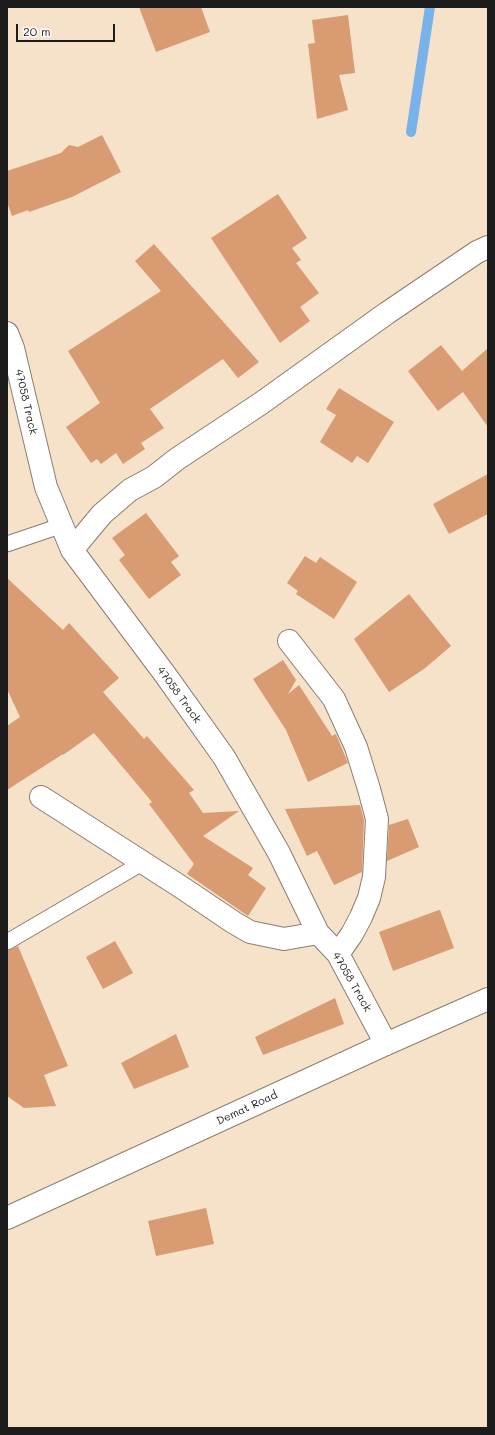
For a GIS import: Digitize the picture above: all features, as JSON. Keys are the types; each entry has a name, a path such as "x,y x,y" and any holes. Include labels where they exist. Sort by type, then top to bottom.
{"street":[{"path":"72,550 102,514 130,490 154,477 177,459 260,404 386,313 477,252 488,247"},
{"name":"47058 Track","path":"7,333 13,348 46,487 63,525 72,550 164,673 224,757 279,853 318,933 338,954 386,1044"},
{"path":"289,641 334,699 356,747 370,789 377,819 374,877 369,898 361,918 338,954"},
{"path":"41,798 250,932 284,939 318,933"},
{"name":"Demat Road","path":"7,1218 386,1044 488,1000"}],"lane":[{"path":"7,544 63,525"},
{"path":"7,942 142,863"}],"building":[{"path":"139,7 201,7 210,32 156,52"},
{"path":"348,15 355,73 339,75 348,110 317,119 308,44 315,43 312,20"},
{"path":"102,135 121,172 72,197 29,212 28,210 12,216 7,202 7,171 61,153 69,145 78,147"},
{"path":"278,194 307,238 292,248 301,260 296,263 319,293 300,307 310,321 280,343 211,238"},
{"path":"154,244 259,362 238,378 223,359 150,409 164,428 141,443 145,449 123,464 116,453 101,464 97,459 91,463 66,427 100,403 68,351 161,291 135,261"},
{"path":"441,345 462,371 488,348 488,427 463,392 438,411 408,371"},
{"path":"339,388 394,422 368,463 357,456 352,463 320,442 336,415 326,409"},
{"path":"488,474 488,514 449,534 433,504"},
{"path":"146,513 179,556 171,562 181,575 149,599 119,560 125,555 112,538"},
{"path":"305,556 316,563 320,557 357,582 334,619 296,594 298,591 287,583"},
{"path":"7,578 63,630 69,623 119,678 103,692 144,739 147,736 194,790 189,793 203,813 239,811 203,836 253,868 248,875 266,888 248,916 187,874 194,864 149,804 152,802 94,733 63,755 7,790 7,726 20,717 7,689"},
{"path":"409,594 451,646 424,669 389,692 354,639"},
{"path":"283,660 296,680 288,694 299,685 332,736 336,734 348,763 308,782 286,730 253,679"},
{"path":"360,805 364,820 362,872 334,885 317,851 307,856 285,809"},
{"path":"408,819 419,847 387,861 389,825"},
{"path":"439,910 454,948 393,971 379,932"},
{"path":"115,941 133,973 103,989 86,957"},
{"path":"18,946 68,1066 44,1075 56,1106 24,1108 7,1096 7,951"},
{"path":"335,998 344,1024 263,1055 255,1037"},
{"path":"176,1034 189,1067 134,1089 121,1063"},
{"path":"206,1208 214,1244 156,1256 148,1221"}],"waterway":[{"path":"411,132 430,7"}]}
